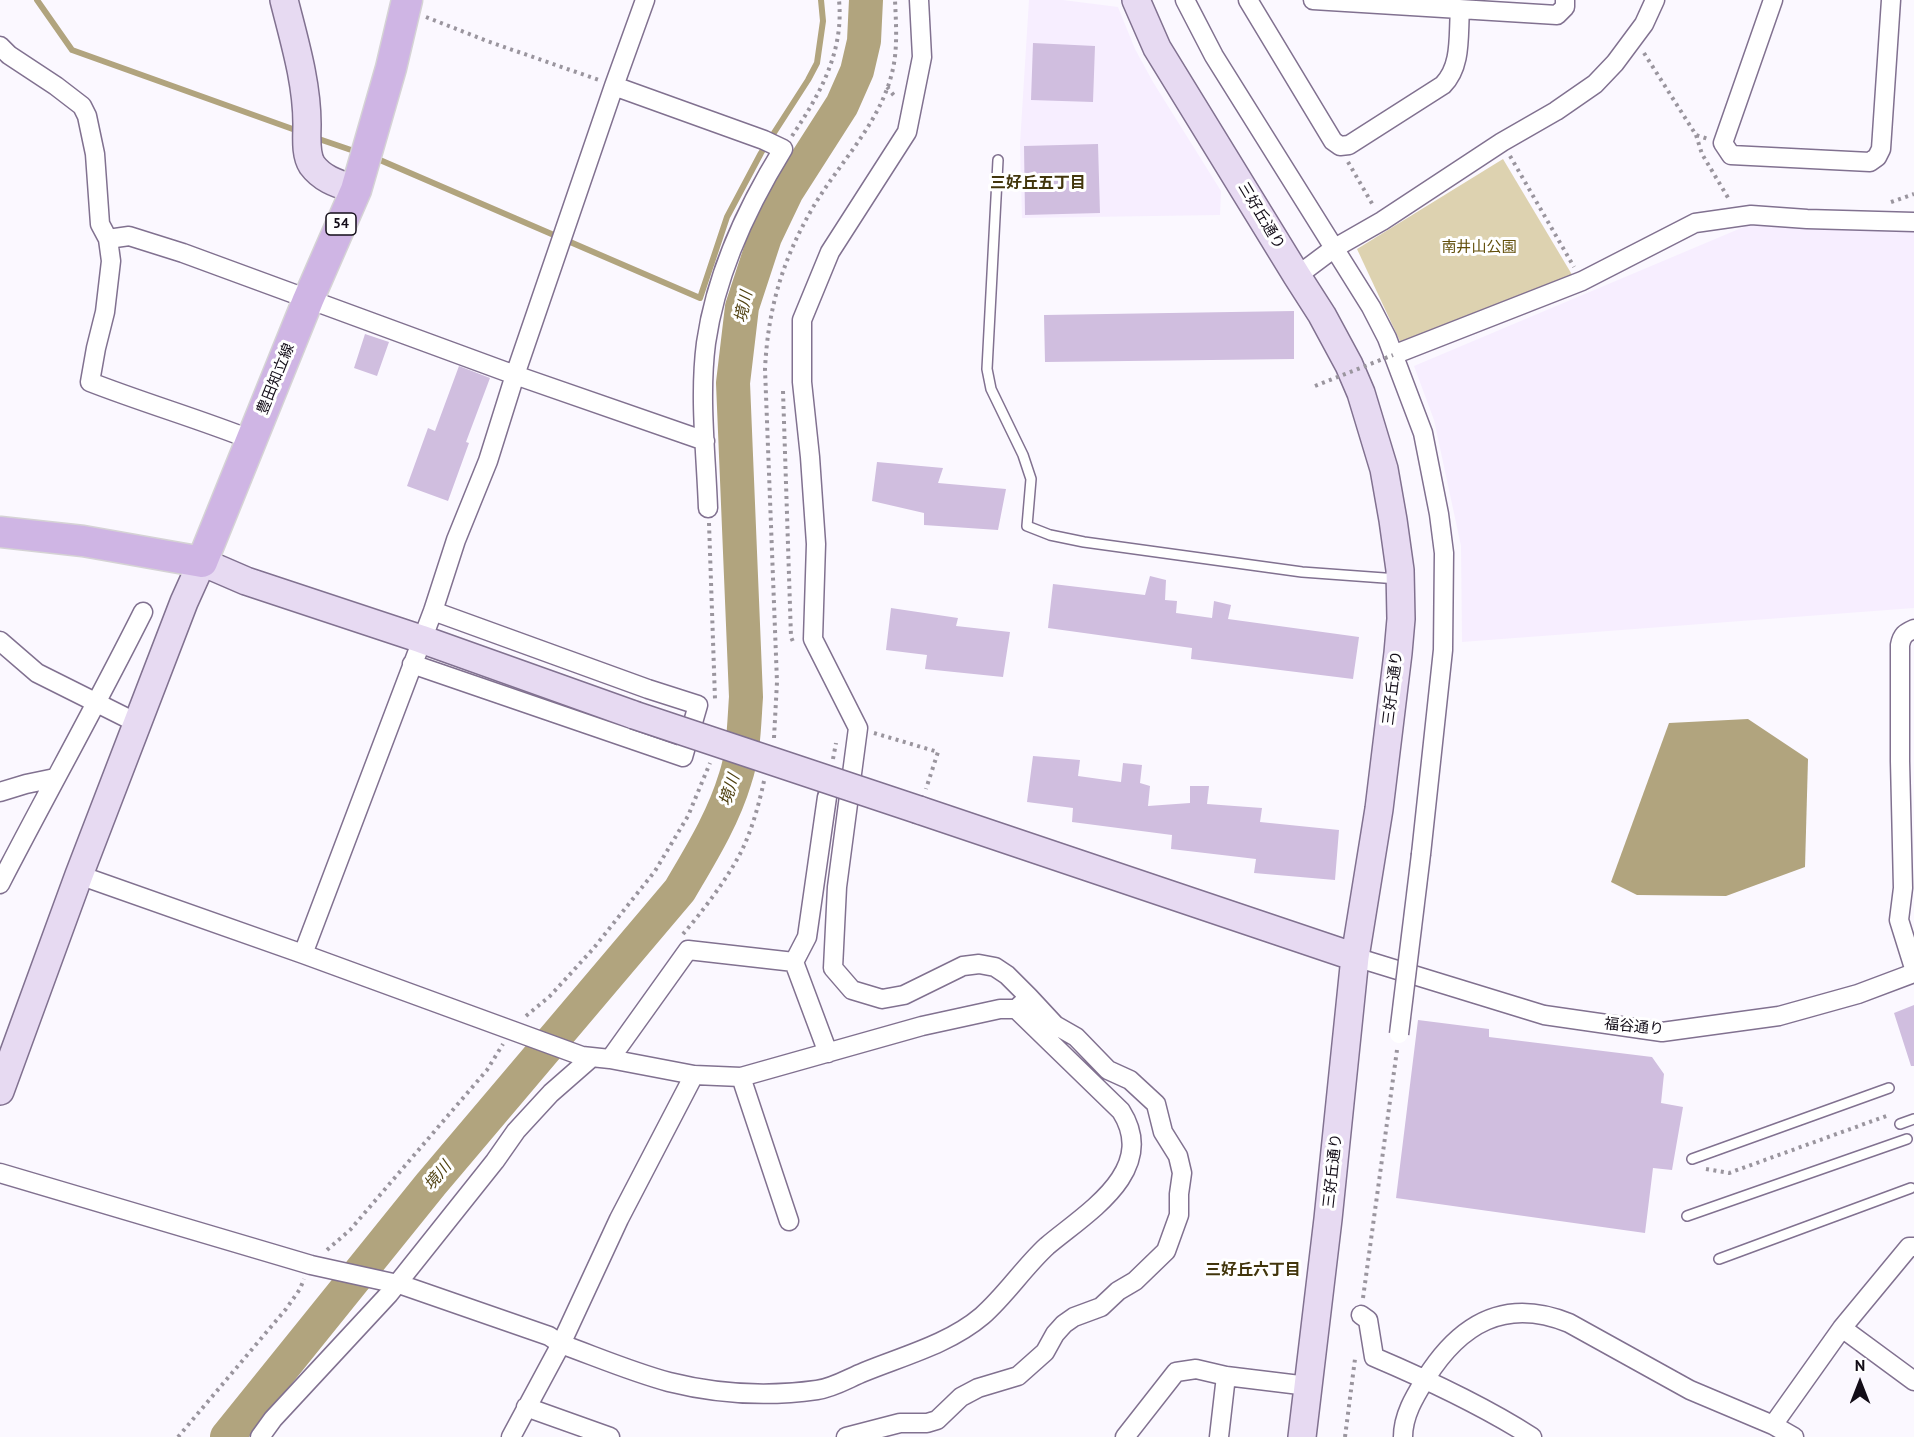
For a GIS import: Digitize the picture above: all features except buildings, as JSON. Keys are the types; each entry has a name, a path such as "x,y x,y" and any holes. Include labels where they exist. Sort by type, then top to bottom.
{"main road":[{"name":"豊田知立線","path":"202,562 308,300 356,190 407,5"},
{"path":"0,532 83,541 202,562"}],"street":[{"path":"284,0 302,72 307,114 308,152 311,163 330,181 356,190"},
{"path":"303,954 433,611 456,540 488,461 515,375 645,0"},
{"path":"0,1173 319,1266 387,1283 549,1336 561,1344 669,1382 737,1394 788,1394 821,1390 959,1332 982,1316 1046,1248 1107,1196 1119,1182 1131,1155 1131,1131 1121,1111 1022,1003 1007,975 994,967 979,964 963,966 904,995 882,999 852,990 833,968 837,887 858,728 813,639 816,544 802,382 802,320 830,252 907,132 922,57 919,0"},
{"name":"三好丘通り","path":"1136,0 1157,48 1336,339 1361,393 1384,469 1394,520 1400,579 1401,619 1398,653 1379,809 1355,957 1328,1219 1302,1437"},
{"path":"1185,0 1214,56 1371,307 1387,338 1423,433 1444,553 1443,650 1399,1034"},
{"path":"1248,0 1333,141 1340,146 1349,145 1443,85 1449,78 1457,59 1460,10"},
{"path":"1313,0 1557,15 1565,7 1565,0"},
{"path":"1297,276 1333,249 1382,221 1595,84 1615,63 1644,24 1655,0"},
{"path":"1773,0 1723,143 1731,155 1869,162 1877,157 1881,149 1891,0"},
{"path":"0,46 9,55 82,106 87,116 95,154 100,224 108,239 111,261 105,312 90,382 252,440"},
{"path":"614,86 783,149 744,217 718,286 706,345 703,394 708,508"},
{"path":"1393,355 1582,281 1695,223 1751,215 1914,222"},
{"path":"108,239 129,236 183,253 515,375 705,441"},
{"path":"0,1091 137,723 202,562 246,581 421,639 634,715 1355,957"},
{"path":"412,664 683,757 698,705 433,611"},
{"path":"0,884 55,778 98,703 143,612"},
{"path":"1914,630 1906,632 1901,638 1900,645 1907,759 1909,886 1899,920 1914,968"},
{"path":"0,641 37,674 137,723"},
{"path":"0,792 55,778"},
{"path":"827,797 807,937 794,962 828,1053"},
{"path":"79,875 586,1057 610,1059 694,1075 741,1077 922,1026 1022,1003 1077,1037 1108,1070 1130,1080 1156,1104 1163,1132 1178,1156 1182,1173 1179,1215 1166,1251 1135,1281 1118,1291 1101,1306 1074,1317 1064,1324 1055,1334 1045,1352 1018,1376 978,1388 961,1397 937,1420 927,1423 892,1424 846,1437"},
{"path":"610,1059 688,950 794,962"},
{"name":"福谷通り","path":"1355,957 1544,1015 1662,1032 1779,1016 1858,994 1914,973"},
{"path":"260,1437 387,1283 495,1161 516,1131 586,1057"},
{"path":"511,1437 561,1344 619,1219 694,1075"},
{"path":"741,1077 789,1221"},
{"path":"1773,1425 1842,1328 1909,1247 1914,1247"},
{"path":"1403,1437 1408,1410 1425,1379 1459,1336 1479,1323 1504,1315 1525,1313 1549,1315 1569,1323 1690,1390 1773,1425 1794,1437"},
{"path":"1361,1315 1368,1320 1374,1357 1425,1379 1532,1437"},
{"path":"1842,1328 1914,1381"},
{"path":"1125,1437 1176,1372 1196,1369 1226,1376 1308,1386"},
{"path":"1219,1437 1226,1376"},
{"path":"526,1407 610,1437"}],"lane":[{"path":"998,160 987,369 991,389 1023,455 1031,479 1027,526 1050,535 1096,543 1302,572 1400,579"},
{"path":"1694,1163 1889,1088"},
{"path":"1900,1124 1914,1119"},
{"path":"1687,1216 1907,1140"},
{"path":"1719,1259 1911,1188"}],"path":[{"path":"783,149 813,104 832,63 840,26 839,0"},
{"path":"772,748 777,682 765,369 769,320 779,280 812,208 878,111 892,72 897,36 895,0"},
{"path":"407,5 487,41 614,86"},
{"path":"1634,37 1696,135 1702,154 1731,202"},
{"path":"1696,135 1723,143"},
{"path":"1502,142 1582,281"},
{"path":"1340,146 1382,221"},
{"path":"1881,205 1914,194"},
{"path":"1315,387 1393,355"},
{"path":"708,508 716,708"},
{"path":"901,740 939,752 918,810"},
{"path":"178,1437 286,1309 300,1288 487,1070 499,1052 593,949 655,872 688,816 711,758"},
{"path":"677,940 701,914 741,852 759,803 767,770"},
{"path":"1345,1437 1399,1034"},
{"path":"1694,1163 1729,1173 1892,1114"}],"shaded area":[{"path":"1029,0 1063,0 1118,7 1135,49 1153,82 1221,191 1220,215 1022,218 1020,144"},
{"path":"1914,224 1914,608 1462,642 1461,546 1434,420 1414,366 1746,226"},
{"path":"1748,719 1808,759 1805,867 1726,896 1637,895 1611,882 1669,723"}],"green space":[{"name":"南井山公園","path":"1503,159 1574,278 1404,350 1357,249"}],"waterway":[{"path":"37,0 72,50 301,132"},
{"path":"373,157 700,298 727,217 761,153 817,63 823,21 821,0"},
{"name":"境川","path":"227,1437 431,1184 680,890 724,808 740,759 746,697 733,383 742,307 765,237 787,191 842,105 857,71 864,41 866,0"},
{"path":"313,137 357,152"}],"district":[{"name":"三好丘五丁目","path":"1038,183"},
{"name":"三好丘六丁目","path":"1253,1270"}]}
